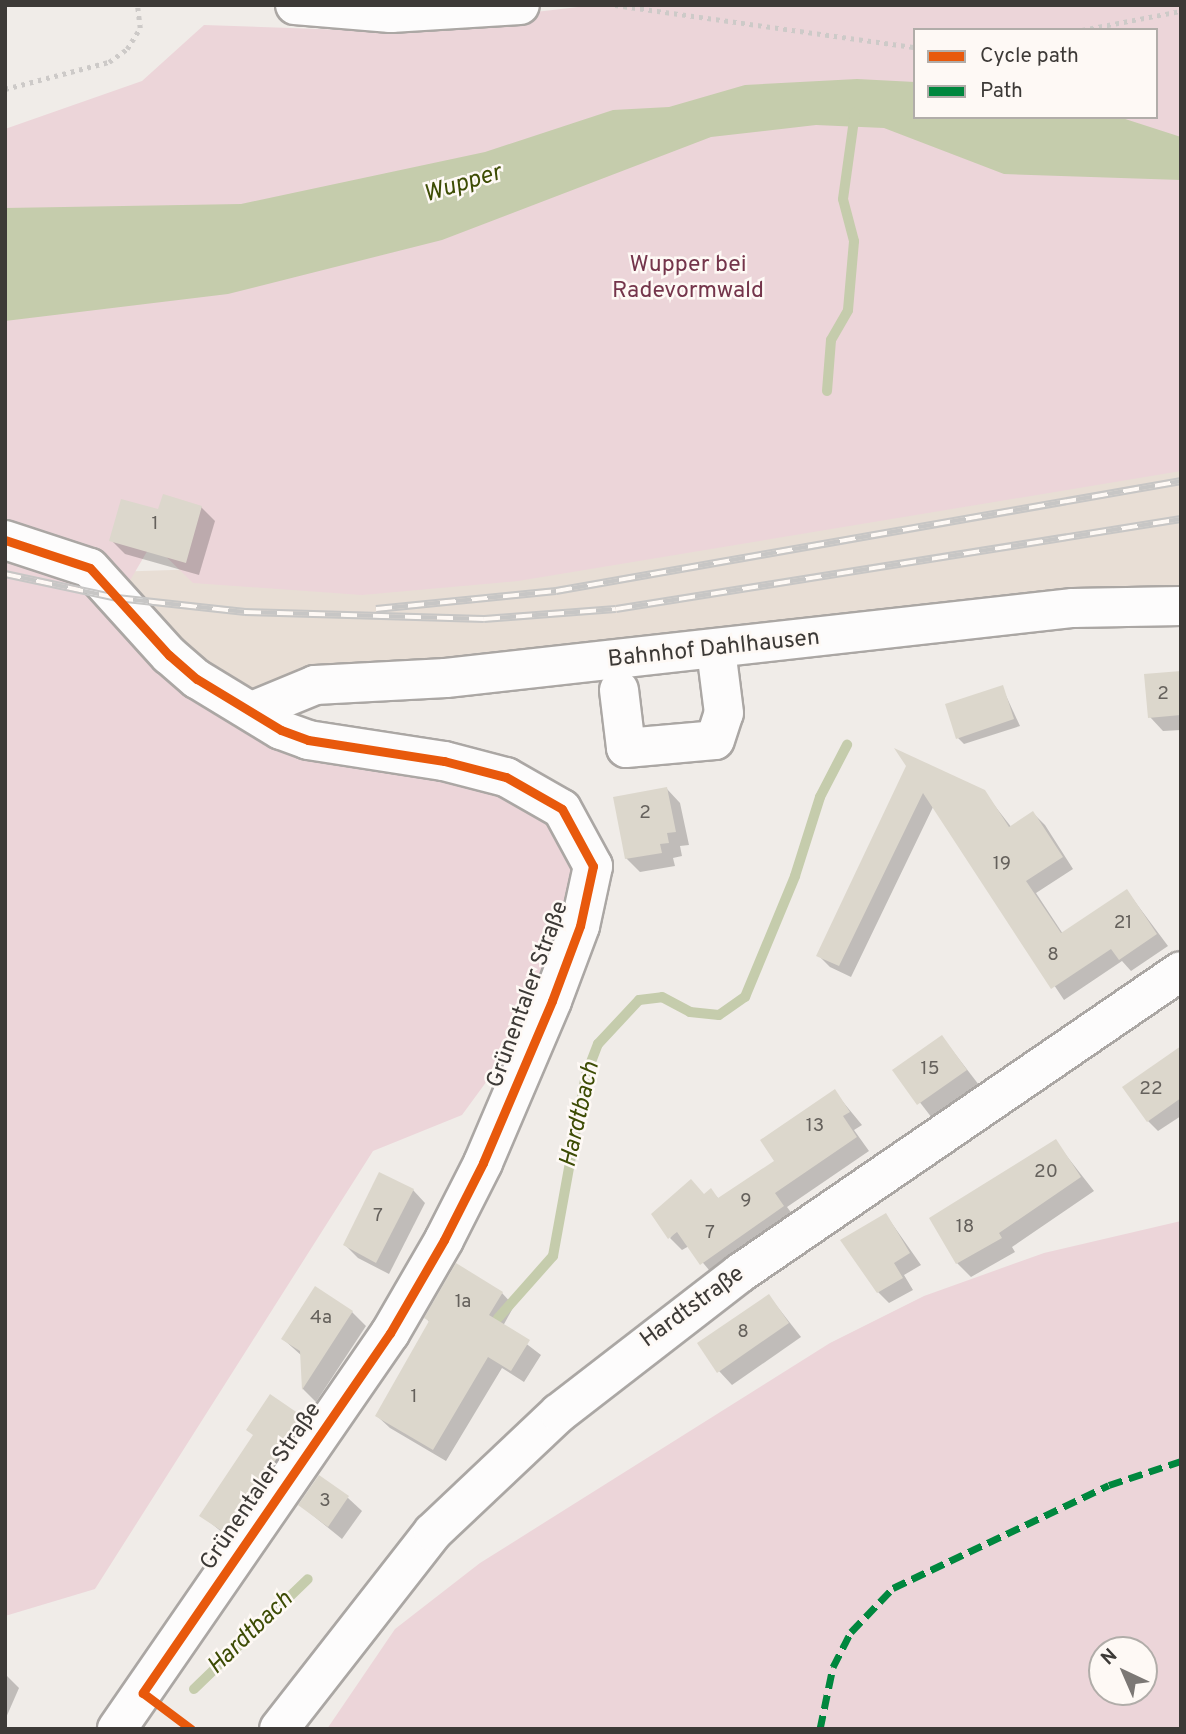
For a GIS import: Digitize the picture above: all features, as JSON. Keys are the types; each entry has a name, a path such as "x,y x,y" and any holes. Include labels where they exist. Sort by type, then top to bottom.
{"main road":[{"path":"295,5 391,13 520,5"},
{"name":"Grünentaler Straße","path":"5,540 90,568 169,655 197,679 308,740 444,761 506,777 562,809 593,866 580,926 552,1001 488,1152 444,1240 390,1333 117,1729"},
{"name":"Bahnhof Dahlhausen","path":"252,711 315,685 446,678 716,650 1073,608 1181,606"},
{"path":"618,690 626,748 715,740 724,713 716,650"},
{"name":"Hardtstraße","path":"279,1729 433,1532 559,1413 740,1273 1181,971"}],"path":[{"path":"5,89 109,62 127,49 140,28 137,5"},
{"path":"615,5 913,47"},
{"path":"1092,28 1181,11"}],"shaded area":[{"path":"1181,433 1181,606 252,711 111,572 203,569"}],"green space":[{"name":"Wupper bei Radevormwald","path":"595,5 1181,5 1181,471 518,581 362,595 193,583 152,543 118,601 207,703 444,765 557,812 589,869 542,1006 462,1115 373,1151 95,1589 5,1616 5,129 142,81 204,25 376,31"},
{"path":"1181,1221 1181,1729 327,1729 395,1629 480,1563 830,1343 924,1296 1044,1253"}],"water":[{"name":"Wupper","path":"857,79 913,82 913,119 1125,119 1181,137 1181,180 1004,174 884,128 816,125 711,137 442,240 228,294 5,321 5,208 241,204 485,152 613,110 669,107 745,85"}],"building":[{"path":"163,494 202,506 186,563 109,541 121,499 158,509"},
{"path":"1181,671 1181,715 1148,718 1144,674"},
{"path":"1003,685 1014,719 956,739 945,704"},
{"path":"894,748 985,790 1009,827 1033,811 1063,857 1026,881 1061,933 1127,889 1157,934 1119,960 1111,949 1051,989 923,793 839,966 816,956 906,766"},
{"path":"667,787 676,832 667,833 669,843 660,844 662,853 625,859 613,797"},
{"path":"942,1035 967,1070 917,1105 892,1070"},
{"path":"1181,1046 1181,1098 1147,1122 1122,1087"},
{"path":"835,1089 850,1112 843,1116 857,1137 775,1193 784,1206 700,1265 677,1232 668,1239 651,1214 691,1179 704,1194 711,1188 718,1198 774,1161 760,1140"},
{"path":"1056,1139 1081,1177 999,1233 1002,1238 956,1264 929,1218"},
{"path":"379,1172 414,1189 376,1263 343,1245"},
{"path":"886,1213 910,1253 894,1263 903,1278 877,1293 840,1240"},
{"path":"456,1263 503,1292 489,1315 530,1340 511,1371 488,1357 433,1450 375,1416 429,1321 424,1318"},
{"path":"315,1286 353,1311 302,1390 300,1351 281,1339"},
{"path":"769,1294 789,1323 717,1373 697,1343"},
{"path":"270,1394 305,1418 225,1533 199,1516 253,1435 246,1430"},
{"path":"319,1475 349,1496 328,1527 298,1505"}],"waterway":[{"name":"Hardtbach","path":"827,391 831,340 848,310 854,241 843,199 855,113"},
{"name":"Hardtbach","path":"498,1318 553,1256 586,1075 598,1044 639,1000 662,997 690,1012 719,1015 745,997 795,876 820,797 847,745"},
{"name":"Hardtbach","path":"194,1689 308,1579"}],"railway":[{"path":"376,609 556,591 1181,481"},
{"path":"5,574 117,598 245,612 484,619 616,609 1181,519"}],"marked path":[{"path":"820,1729 833,1667 851,1632 893,1588 1109,1485 1181,1461"}],"cycle path":[{"path":"5,540 90,568 169,655 197,679 281,730 308,740 444,761 506,777 562,809 593,866 580,926 552,1001 483,1163 444,1240 390,1333 143,1693 191,1729"}]}
